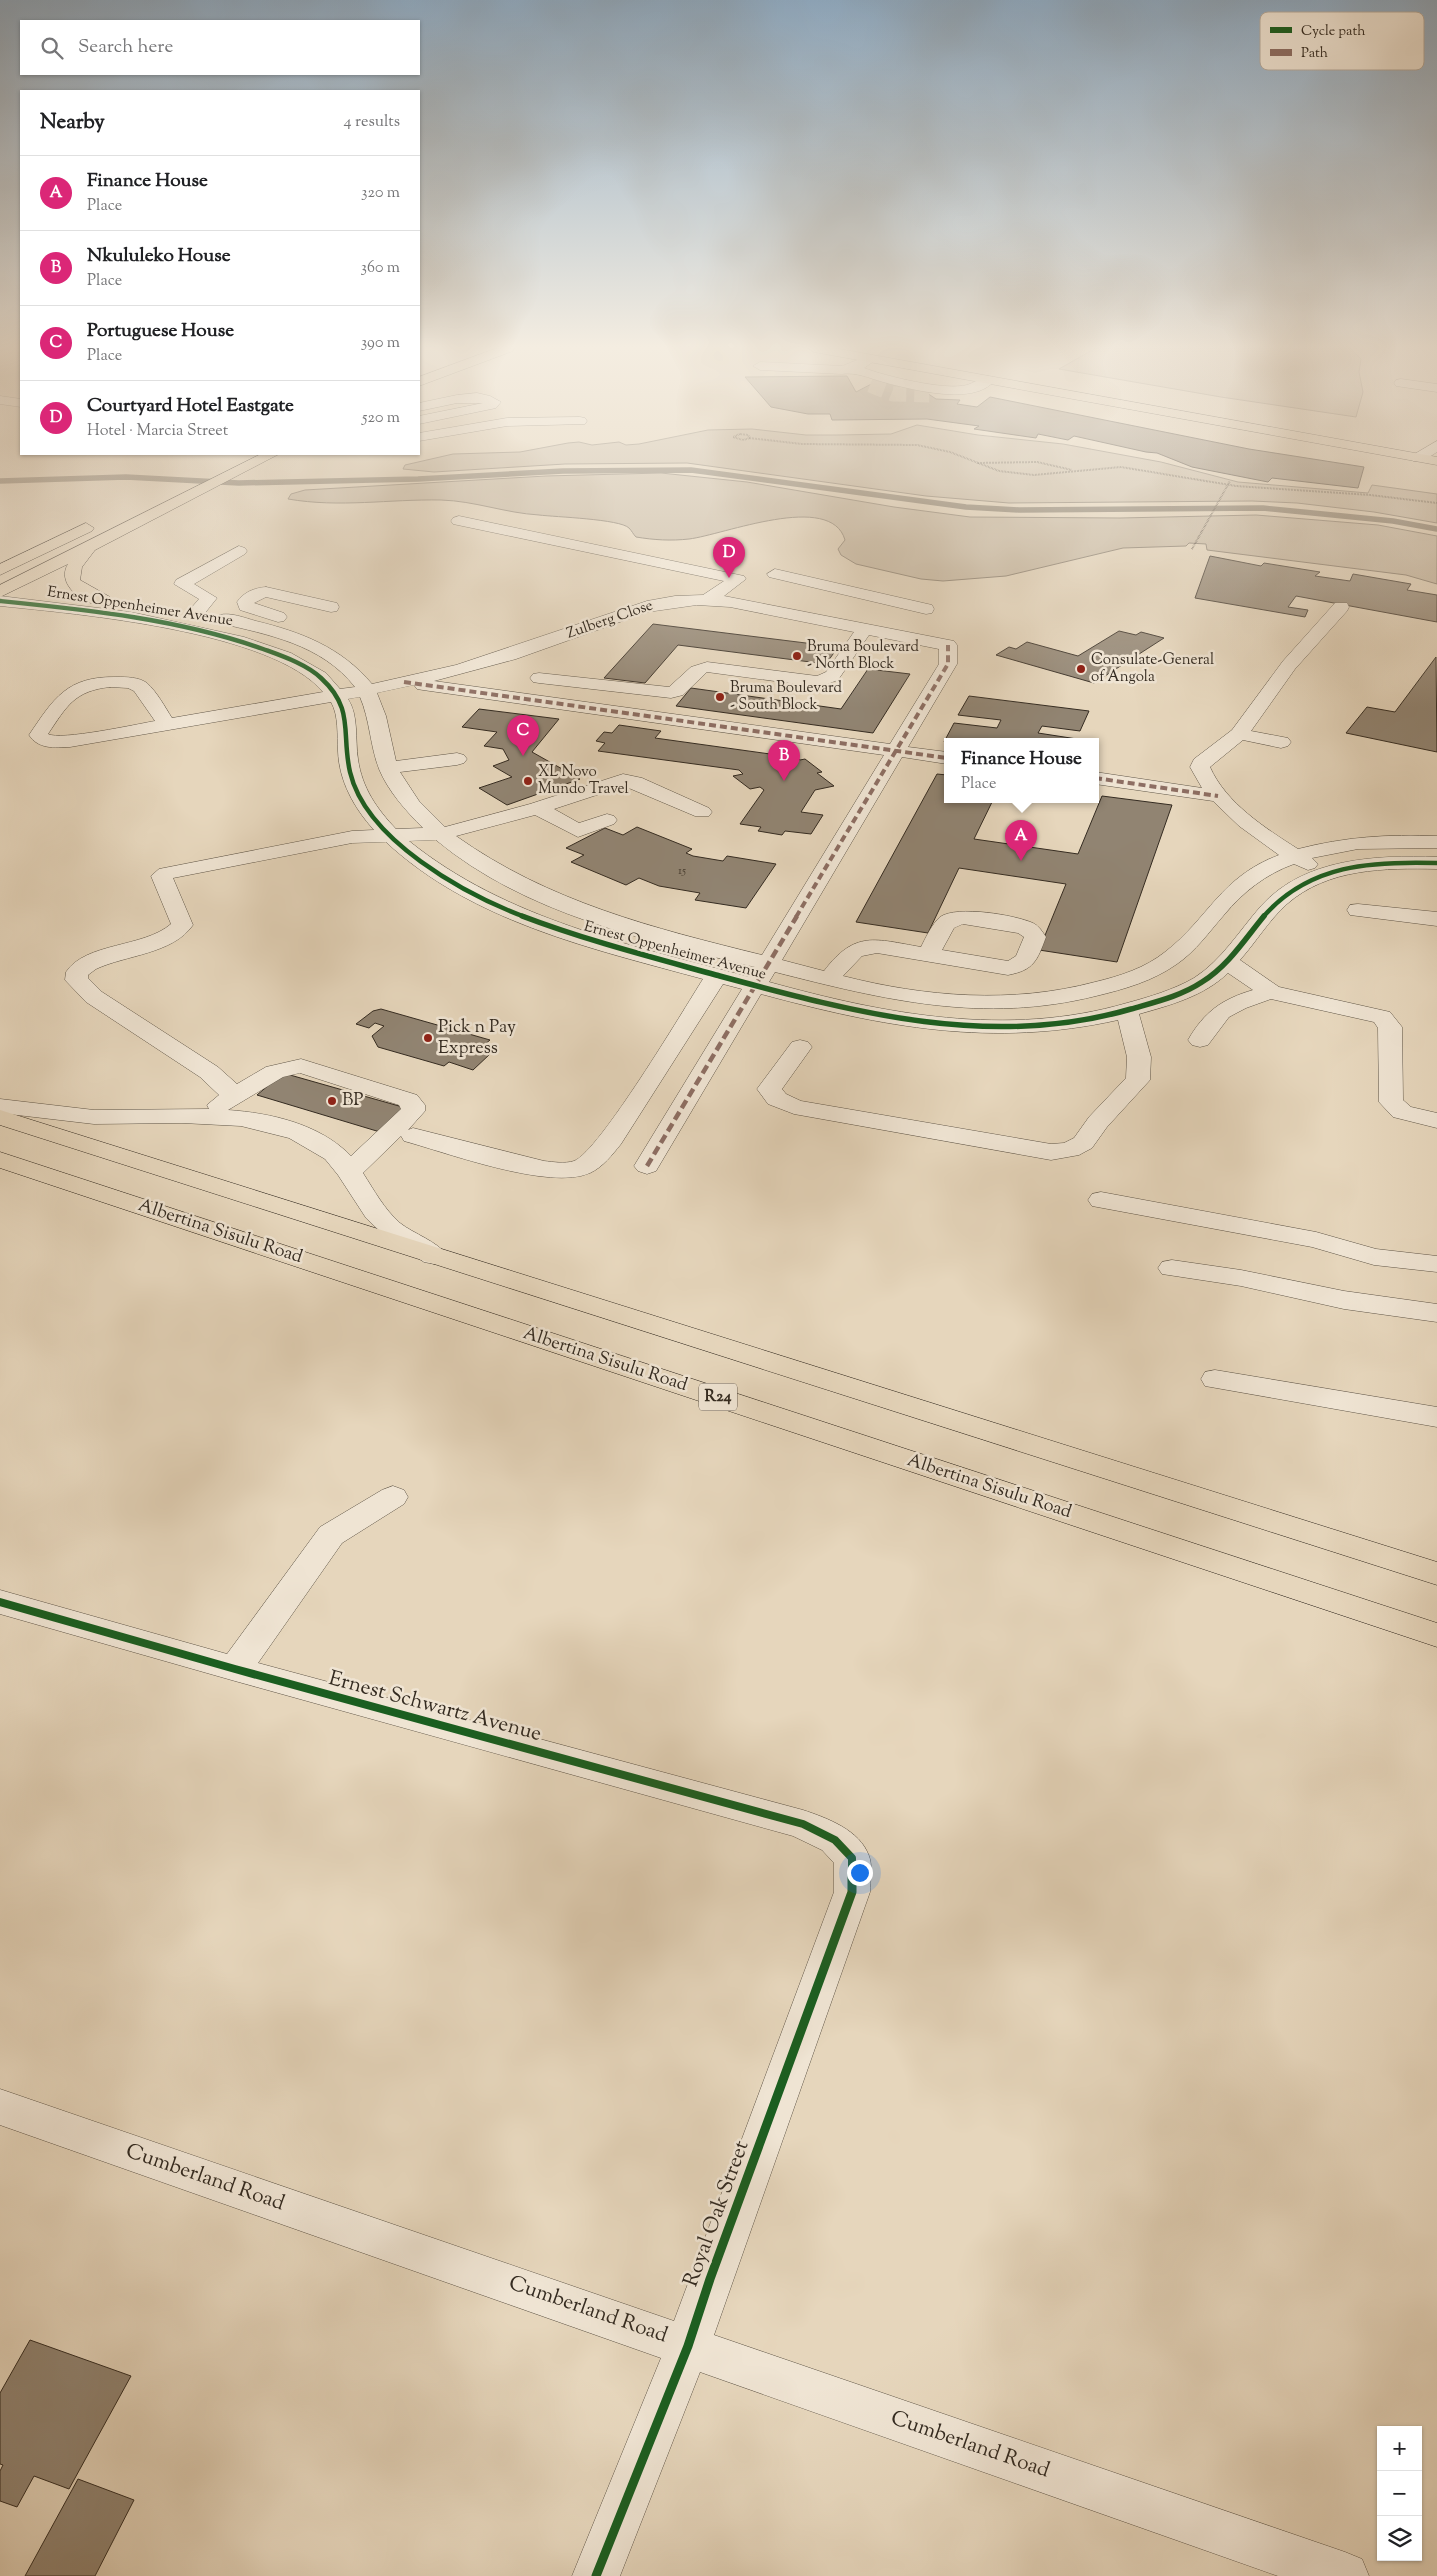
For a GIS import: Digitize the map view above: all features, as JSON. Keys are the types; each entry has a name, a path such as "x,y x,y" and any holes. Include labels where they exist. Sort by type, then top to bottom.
{"main road":[{"path":"2,592 244,468"},
{"path":"0,570 103,520"},
{"path":"89,547 73,568 72,580 78,589 104,601"},
{"path":"0,1117 1437,1574"},
{"name":"Albertina Sisulu Road","path":"0,1160 1437,1634"}],"street":[{"path":"459,521 757,579 926,609"},
{"path":"195,614 210,598 204,594 187,589 182,584 239,551"},
{"path":"707,600 792,563"},
{"name":"Ernest Oppenheimer Avenue","path":"2,592 104,601 195,614 285,634 338,660 357,675 376,709 388,768 414,808 441,834 484,865 552,898 623,924 769,964 903,995 981,1004 1036,1002 1102,988 1138,976 1171,958 1188,946 1236,890 1259,873 1295,857 1368,843 1437,842"},
{"name":"Ernest Oppenheimer Avenue","path":"2,592 230,638 262,648 294,662 325,682 337,695 342,705 346,723 350,777 358,794 389,835 445,876 483,899 586,941 755,985 907,1021 1008,1028 1057,1024 1127,1011 1192,987 1207,979 1228,962 1280,899 1300,886 1326,874 1376,864 1437,863"},
{"path":"285,634 299,625 246,606 245,602 257,593 266,592 331,607"},
{"name":"Zulberg Close","path":"167,724 140,688 131,683 88,684 67,693 38,735 42,740 52,743 167,724 366,690 480,664 650,605 707,600 752,606 948,645 948,664 898,751"},
{"path":"1326,874 1295,857 1260,832 1218,796 1203,774 1201,763 1240,734 1289,665 1341,607"},
{"path":"539,678 671,693 682,689 697,670 708,668 819,682 832,676 864,629"},
{"path":"404,682 944,758"},
{"path":"1240,734 1281,742"},
{"path":"647,1166 898,751"},
{"path":"388,768 457,759"},
{"path":"1099,779 1218,796"},
{"path":"236,1096 209,1072 89,993 76,980 77,972 88,964 164,937 182,925 162,876 166,873 326,841 389,835 441,834 537,808 628,780 702,812"},
{"path":"537,808 578,831 607,820"},
{"path":"1358,910 1437,920"},
{"path":"829,979 851,951 857,948 877,946 928,954"},
{"path":"684,966 704,947"},
{"path":"1228,962 1271,992 1287,997 1367,1012 1382,1017 1390,1027 1392,1102 1402,1112 1437,1121"},
{"path":"413,1136 554,1171 578,1169 594,1159 612,1139 717,975"},
{"path":"1200,1040 1210,1021 1226,1008 1246,999 1271,992"},
{"path":"800,1047 770,1089 777,1099 794,1107 1051,1152 1070,1150 1083,1143 1098,1122 1138,1080 1139,1057 1127,1011"},
{"path":"198,1116 275,1072 301,1066 408,1100 413,1105 413,1111 350,1171"},
{"path":"0,1106 93,1117 198,1116 246,1119 286,1127 324,1146 339,1157 385,1223 434,1256"},
{"path":"1101,1200 1316,1240 1374,1257 1437,1264"},
{"path":"1172,1268 1258,1282 1344,1300 1437,1313"},
{"path":"1215,1379 1437,1417"},
{"path":"235,1670 331,1536 393,1497"},
{"name":"Ernest Schwartz Avenue","path":"0,1602 235,1670 803,1824 835,1840 852,1858"},
{"name":"Royal Oak Street","path":"596,2576 688,2346 710,2279 852,1892 852,1858"},
{"name":"Cumberland Road","path":"0,2106 1344,2576"}],"path":[{"path":"994,468 1034,475 1107,468"},
{"path":"1064,468 1076,471"},
{"path":"1128,468 1236,486 1370,495 1437,503"},
{"path":"1192,549 1230,481"}],"shaded area":[{"path":"403,468 496,468 434,472"},
{"path":"725,468 1185,468 1238,482 1368,493 1372,485 1437,494 1437,523 1374,512 1297,503 1252,501 1009,503 926,496"},
{"path":"661,473 747,482 894,507 970,517 1120,518 1256,515 1378,525 1437,536 1437,584 1406,575 1207,550 1206,544 1189,543 1186,546 1123,548 1006,576 943,581 921,579 856,564 841,555 838,549 845,540 836,526 819,519 798,517 774,520 689,539 662,540 636,537 629,528 613,522 526,514 466,502 422,500 327,503 288,499 291,494 305,490 546,476"}],"building":[{"path":"1198,468 1364,468 1358,488 1272,478 1268,482"},
{"path":"1210,556 1261,566 1264,563 1320,572 1315,576 1350,581 1353,574 1411,584 1407,590 1437,595 1437,622 1296,596 1288,607 1308,610 1305,617 1195,598"},
{"name":"Bruma Boulevard - North Block","path":"653,624 838,647 826,664 678,645 645,683 604,678"},
{"name":"Consulate-General of Angola","path":"1119,631 1136,635 1141,632 1164,638 1094,683 996,655 1009,647 1016,649 1027,642 1078,656"},
{"path":"1436,657 1437,752 1346,733 1367,707 1395,712"},
{"name":"Bruma Boulevard - South Block","path":"868,669 910,674 873,733 676,706 691,688 841,709"},
{"path":"969,696 1089,711 1080,731 1042,726 1038,733 1070,738 946,738 954,723 997,728 1001,720 958,715"},
{"path":"479,709 559,719 532,752 580,779 507,805 479,788 512,777 493,766 509,760 503,749 484,746 497,732 462,727"},
{"path":"619,725 661,731 655,738 770,754 786,750 800,760 805,759 822,772 817,773 834,786 815,790 801,812 823,815 811,834 785,831 782,835 758,831 761,827 740,824 764,790 760,787 750,789 733,776 743,774 739,770 598,751 605,743 596,741 604,732 612,733"},
{"path":"937,774 944,775 944,803 992,803 974,839 1078,854 1102,796 1172,805 1117,962 1039,950 1066,884 959,868 928,933 856,922"},
{"path":"637,827 692,849 686,853 693,856 723,861 727,856 776,864 746,908 695,900 700,893 659,886 639,878 626,885 571,862 584,855 566,848 605,828 623,835"},
{"name":"Pick n Pay Express","path":"381,1009 490,1040 478,1050 490,1054 473,1070 449,1062 444,1066 378,1047 372,1036 384,1026 375,1023 369,1028 356,1024 373,1011"},
{"path":"283,1073 406,1108 380,1132 257,1095"},
{"path":"30,2340 131,2376 69,2489 34,2476 17,2507 0,2501 0,2471 3,2465 0,2464 0,2393"},
{"path":"78,2479 134,2500 95,2576 25,2576"}],"waterway":[{"path":"0,481 126,477 239,483 418,479 563,471 691,470 966,507 1019,510 1263,508 1393,521 1437,529"}],"marked path":[{"path":"647,1166 948,664 948,645"},
{"path":"404,682 944,758"},
{"path":"1099,779 1218,796"}],"cycle path":[{"path":"0,601 131,617 185,627 238,640 284,657 320,677 341,702 346,723 348,759 351,773 355,787 370,812 389,834 411,853 481,898 557,929 635,954 836,1007 885,1017 939,1025 999,1028 1029,1027 1088,1020 1146,1005 1193,988 1218,971 1279,900 1313,878 1354,867 1375,864 1437,863"},
{"path":"0,1602 235,1669 803,1824 835,1840 852,1858 852,1892 710,2279 688,2346 596,2576"}],"place":[{"name":"Courtyard Hotel Eastgate","path":"729,578"},
{"name":"Bruma Boulevard - North Block","path":"797,656"},
{"name":"Consulate-General of Angola","path":"1081,669"},
{"name":"Bruma Boulevard - South Block","path":"720,697"},
{"name":"Portuguese House","path":"523,756"},
{"name":"XL Novo Mundo Travel","path":"528,781"},
{"name":"Nkululeko House","path":"784,781"},
{"name":"Finance House","path":"1021,861"},
{"name":"Pick n Pay Express","path":"428,1038"},
{"name":"BP","path":"332,1101"}]}
